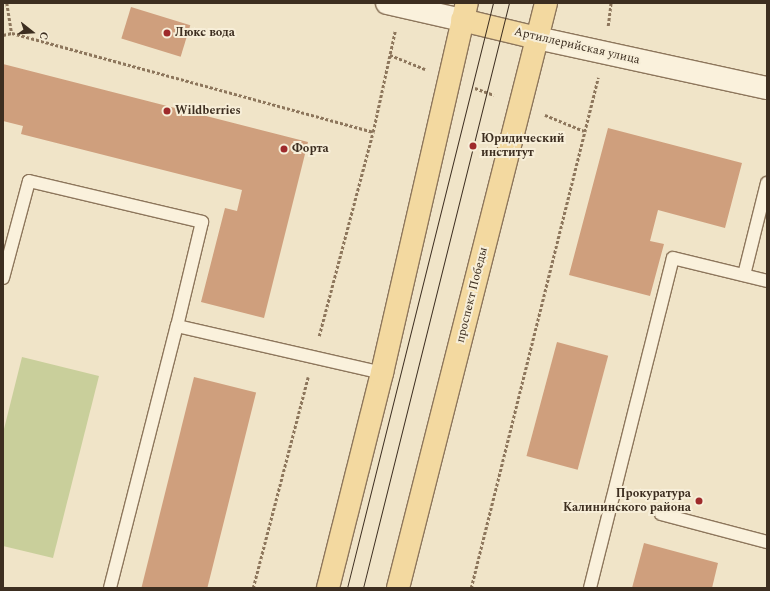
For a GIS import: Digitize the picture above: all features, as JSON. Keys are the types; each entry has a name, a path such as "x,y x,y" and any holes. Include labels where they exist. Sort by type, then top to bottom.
{"main road":[{"name":"проспект Победы","path":"398,588 546,3"},
{"name":"Артиллерийская улица","path":"465,12 537,38"},
{"path":"328,588 382,373 465,12"}],"street":[{"name":"Артиллерийская улица","path":"387,3 465,12"},
{"name":"Артиллерийская улица","path":"537,38 767,88"}],"lane":[{"path":"3,278 29,181 202,222 110,588"},
{"path":"744,275 767,183"},
{"path":"590,588 673,258 767,280"},
{"path":"177,326 382,373"},
{"path":"661,514 767,542"}],"path":[{"path":"6,3 12,33"},
{"path":"471,588 604,53 611,3"},
{"path":"3,35 12,33 373,132"},
{"path":"253,588 373,132 390,55 584,131"}],"green space":[{"path":"22,357 99,376 53,558 3,546 3,433"}],"building":[{"path":"131,7 190,25 181,57 121,39"},
{"path":"3,64 308,142 264,318 201,302 225,208 237,211 242,190 21,134 23,126 3,121"},
{"path":"608,128 742,163 725,228 658,210 650,241 664,244 650,296 569,275"},
{"path":"557,342 608,356 578,470 526,456"},
{"path":"194,377 256,392 207,588 141,588"},
{"path":"644,543 718,563 712,588 632,588"}],"tram line":[{"path":"347,588 493,3"},
{"path":"363,588 509,3"}],"place":[{"name":"Люкс вода","path":"167,33"},
{"name":"Wildberries","path":"167,111"},
{"name":"Юридический институт","path":"473,146"},
{"name":"Форта","path":"284,149"},
{"name":"Прокуратура Калининского района","path":"699,501"}]}
